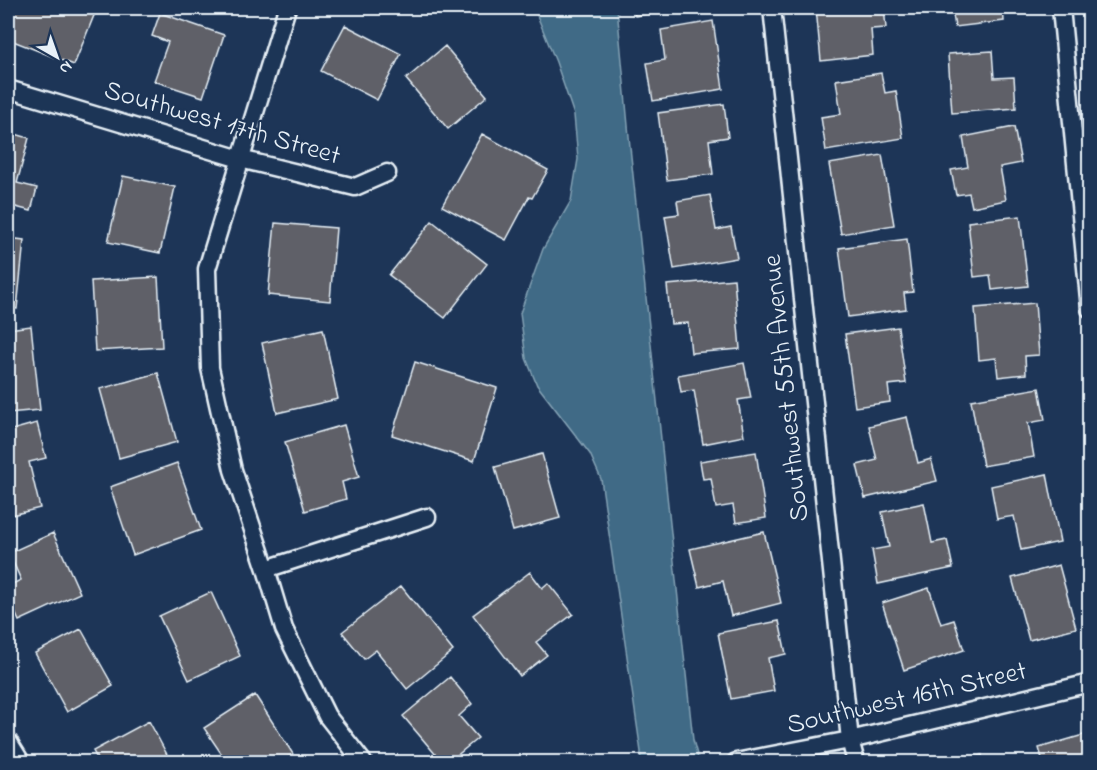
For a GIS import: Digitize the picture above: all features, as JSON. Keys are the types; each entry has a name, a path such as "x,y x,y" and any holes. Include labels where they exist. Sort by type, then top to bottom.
{"street":[{"path":"287,8 207,269 210,368 233,470 284,629 327,716 363,762"},
{"name":"Southwest 55th Avenue","path":"772,8 850,740 856,762"},
{"path":"1060,8 1089,309"},
{"name":"Southwest 17th Street","path":"8,89 240,159 356,187 387,173"},
{"path":"266,569 428,517"},
{"name":"Southwest 16th Street","path":"736,762 850,740 1089,682"},
{"path":"8,741 21,762"}],"water":[{"path":"534,8 617,8 693,740 699,762 640,762 641,752 601,479 590,454 537,385 526,358 520,313 543,249 571,201 578,159 574,115"}],"building":[{"path":"15,8 97,8 74,65 8,39 8,26"},
{"path":"633,8 687,8 635,16"},
{"path":"816,8 884,8 886,28 871,29 873,55 821,61"},
{"path":"952,8 1003,8 1004,21 955,27"},
{"path":"160,13 224,35 203,97 154,81 168,42 152,36"},
{"path":"713,21 723,89 653,101 647,63 665,60 661,30"},
{"path":"345,25 401,54 377,100 321,71"},
{"path":"445,46 487,96 448,129 406,79"},
{"path":"992,51 994,78 1014,77 1016,108 952,113 948,54"},
{"path":"881,73 885,93 896,91 903,138 826,151 821,117 841,114 836,80"},
{"path":"724,104 728,137 709,140 713,174 667,180 658,113"},
{"path":"1014,127 1021,163 1000,167 1006,200 972,207 969,193 956,195 951,170 968,167 963,137"},
{"path":"8,132 29,138 17,183 37,188 31,211 8,205"},
{"path":"482,134 548,170 532,198 529,197 506,240 442,206"},
{"path":"882,155 894,225 841,234 829,164"},
{"path":"123,176 175,187 160,253 108,242"},
{"path":"710,195 716,230 731,227 737,258 674,269 665,216 679,214 677,201"},
{"path":"1020,216 1028,286 992,290 990,275 974,277 968,222"},
{"path":"432,221 487,264 445,318 389,275"},
{"path":"275,223 336,228 330,301 268,295"},
{"path":"8,238 24,240 17,309 8,308"},
{"path":"907,239 913,292 904,293 906,309 848,317 839,248"},
{"path":"158,277 162,347 95,351 91,281"},
{"path":"734,279 740,349 691,353 688,323 671,324 667,285"},
{"path":"1035,303 1039,355 1025,356 1026,374 998,377 996,358 979,360 975,308"},
{"path":"31,326 40,410 8,413 8,329"},
{"path":"898,327 906,383 888,385 890,402 855,407 845,334"},
{"path":"323,329 338,399 277,413 262,343"},
{"path":"415,362 497,388 474,461 392,435"},
{"path":"744,363 751,398 738,400 744,436 703,444 694,390 681,392 678,375"},
{"path":"158,373 177,442 119,458 100,389"},
{"path":"1039,388 1045,420 1028,423 1034,457 983,466 971,400"},
{"path":"907,417 918,463 931,459 937,481 865,498 857,465 877,460 869,426"},
{"path":"37,423 46,458 29,462 40,508 8,516 8,431"},
{"path":"344,425 359,477 342,482 346,499 305,511 285,442"},
{"path":"756,452 766,518 736,523 733,505 716,508 711,478 703,479 700,461"},
{"path":"542,454 560,518 513,531 495,467"},
{"path":"177,463 201,530 133,555 110,487"},
{"path":"1047,474 1060,542 1021,550 1014,516 997,519 991,486"},
{"path":"924,503 932,543 947,540 953,568 878,584 872,550 889,547 882,512"},
{"path":"764,532 781,603 731,616 723,581 699,587 690,549"},
{"path":"53,533 80,593 19,621 8,596 8,586 21,580 9,553"},
{"path":"1059,565 1076,628 1029,640 1012,578"},
{"path":"530,572 542,588 548,583 573,614 536,642 547,655 520,676 473,615"},
{"path":"401,586 453,651 407,689 376,650 364,659 342,632"},
{"path":"929,588 941,624 954,620 964,650 904,670 882,603"},
{"path":"211,592 240,656 189,680 159,616"},
{"path":"779,621 786,654 768,658 774,691 731,699 718,633"},
{"path":"81,629 113,686 67,712 35,653"},
{"path":"450,677 472,704 459,716 478,738 449,762 442,762 403,716"},
{"path":"255,695 293,754 280,762 227,762 204,728"},
{"path":"149,721 171,762 99,762 93,751"},
{"path":"1090,733 1090,762 1043,762 1039,748"},
{"path":"982,755 984,762 953,762"}]}
